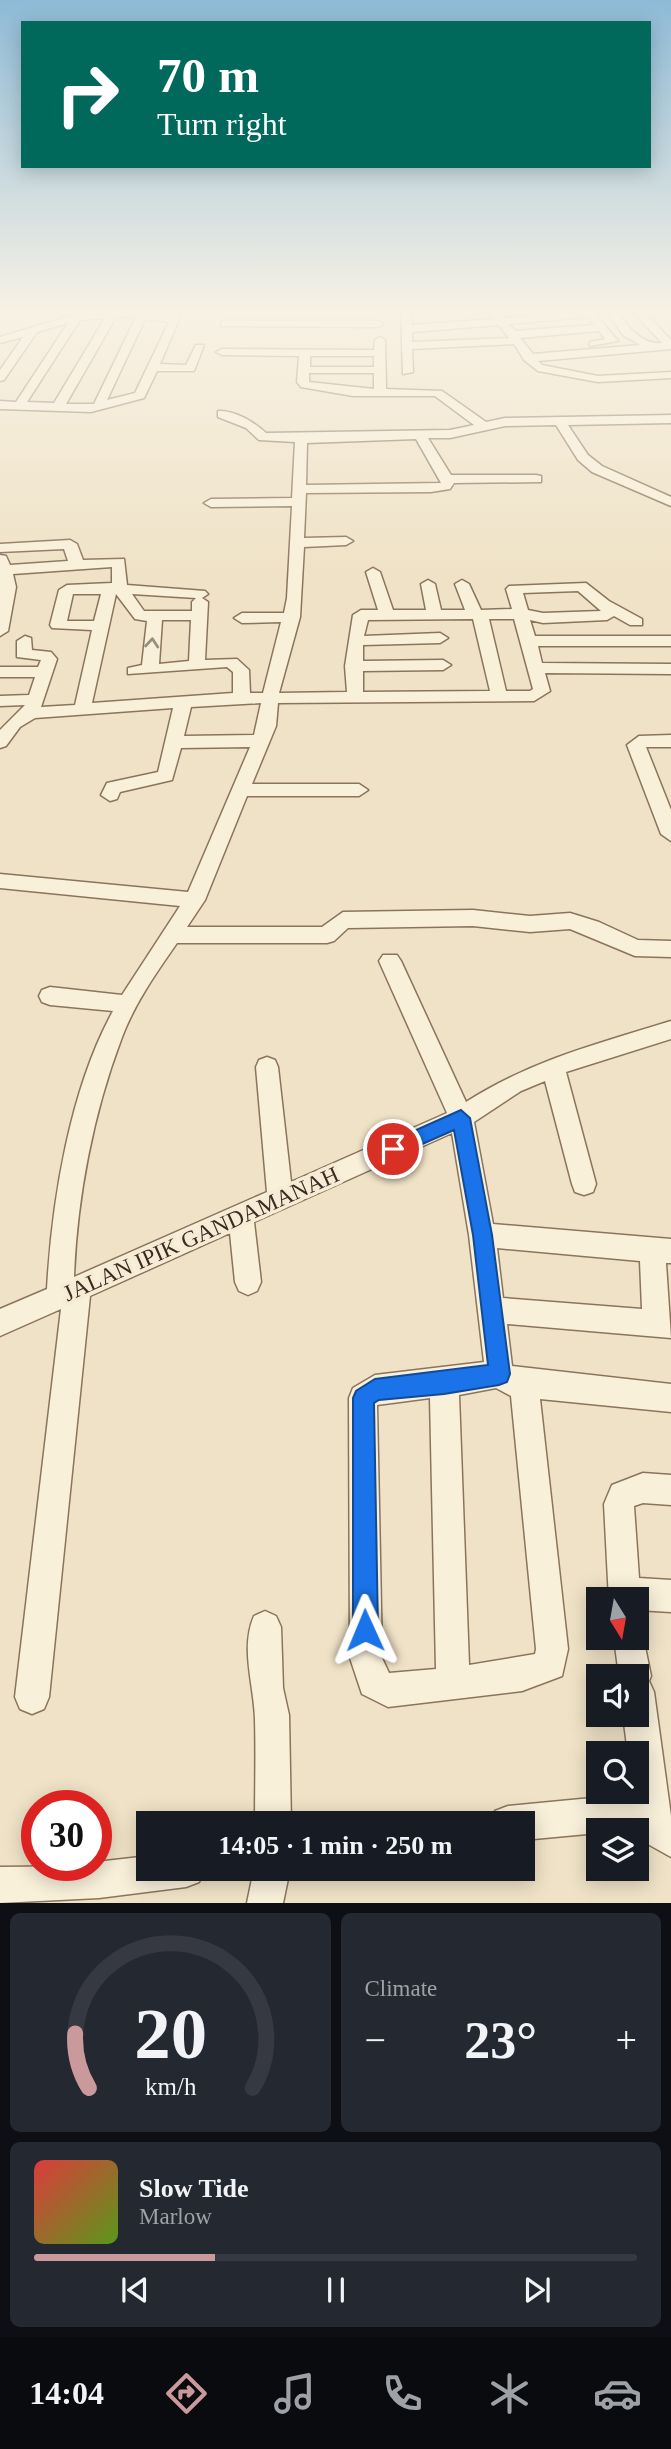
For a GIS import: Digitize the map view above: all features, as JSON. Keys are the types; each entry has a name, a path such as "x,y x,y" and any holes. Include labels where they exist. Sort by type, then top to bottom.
{"street":[{"path":"19,405 23,399"},
{"path":"58,407 63,399"},
{"path":"98,407 102,399"},
{"path":"0,405 98,407 129,399"},
{"path":"446,399 483,426"},
{"path":"222,414 250,425 263,437 302,439 419,436 456,433 483,426 560,421 671,419"},
{"path":"560,421 583,457 597,469 671,502"},
{"path":"419,436 445,478 536,479"},
{"path":"32,1697 69,1292 65,1230 81,1135 110,1038 128,1004 195,900 262,741 270,697 292,617 302,439"},
{"path":"211,503 431,488 445,486 450,479"},
{"path":"297,543 346,541"},
{"path":"0,548 70,544 77,565"},
{"path":"1,623 4,595 9,583 1,566 119,562 115,588 104,620 82,710"},
{"path":"373,572 387,614"},
{"path":"428,584 437,614 448,697"},
{"path":"463,584 477,613 499,695"},
{"path":"0,701 82,710 270,697 539,695 542,691 538,668 514,589 581,586 609,608 636,622"},
{"path":"197,663 200,615 200,587 68,589 58,623 62,627 147,616 200,615"},
{"path":"115,588 147,616"},
{"path":"355,695 355,641 359,616 477,613 522,614 543,618 594,617 607,615 609,608"},
{"path":"147,616 142,670 225,661 237,665 242,698"},
{"path":"242,618 292,617"},
{"path":"355,641 440,638"},
{"path":"2,736 33,706 45,672 48,657 23,654 25,641"},
{"path":"528,641 671,641"},
{"path":"354,666 443,665"},
{"path":"538,668 671,669"},
{"path":"0,672 45,672"},
{"path":"110,796 113,787 165,777 183,703"},
{"path":"174,742 262,741"},
{"path":"671,741 639,742 636,745 671,834"},
{"path":"241,790 359,790"},
{"path":"0,881 195,900"},
{"path":"171,935 288,942 330,935 339,921 343,920 473,918 530,923 570,921 592,927 635,948 671,949"},
{"path":"390,961 461,1118 493,1310 512,1378 552,1657 547,1667 540,1670 388,1690 377,1687 369,1677 366,1658 363,1398 375,1389 512,1378 671,1398"},
{"path":"50,996 128,1004"},
{"name":"JALAN IPIK GANDAMANAH","path":"0,1323 280,1201 461,1118 513,1084 553,1067 671,1030"},
{"path":"553,1067 584,1184"},
{"path":"267,1068 280,1201"},
{"path":"241,1218 248,1282"},
{"path":"482,1235 662,1250 664,1324 493,1310"},
{"path":"444,1384 453,1682"},
{"path":"624,1587 619,1504 624,1496 642,1488 671,1490"},
{"path":"649,1596 671,1596"},
{"path":"265,1627 266,1688 272,1715 273,1811"},
{"path":"643,1727 663,1834"},
{"path":"535,1821 610,1812 635,1816 663,1834"},
{"path":"0,1885 136,1875"},
{"path":"265,1903 270,1881"}],"route":[{"path":"365,1630 363,1398 375,1389 444,1384 499,1374 482,1235 461,1118 393,1149"}]}
